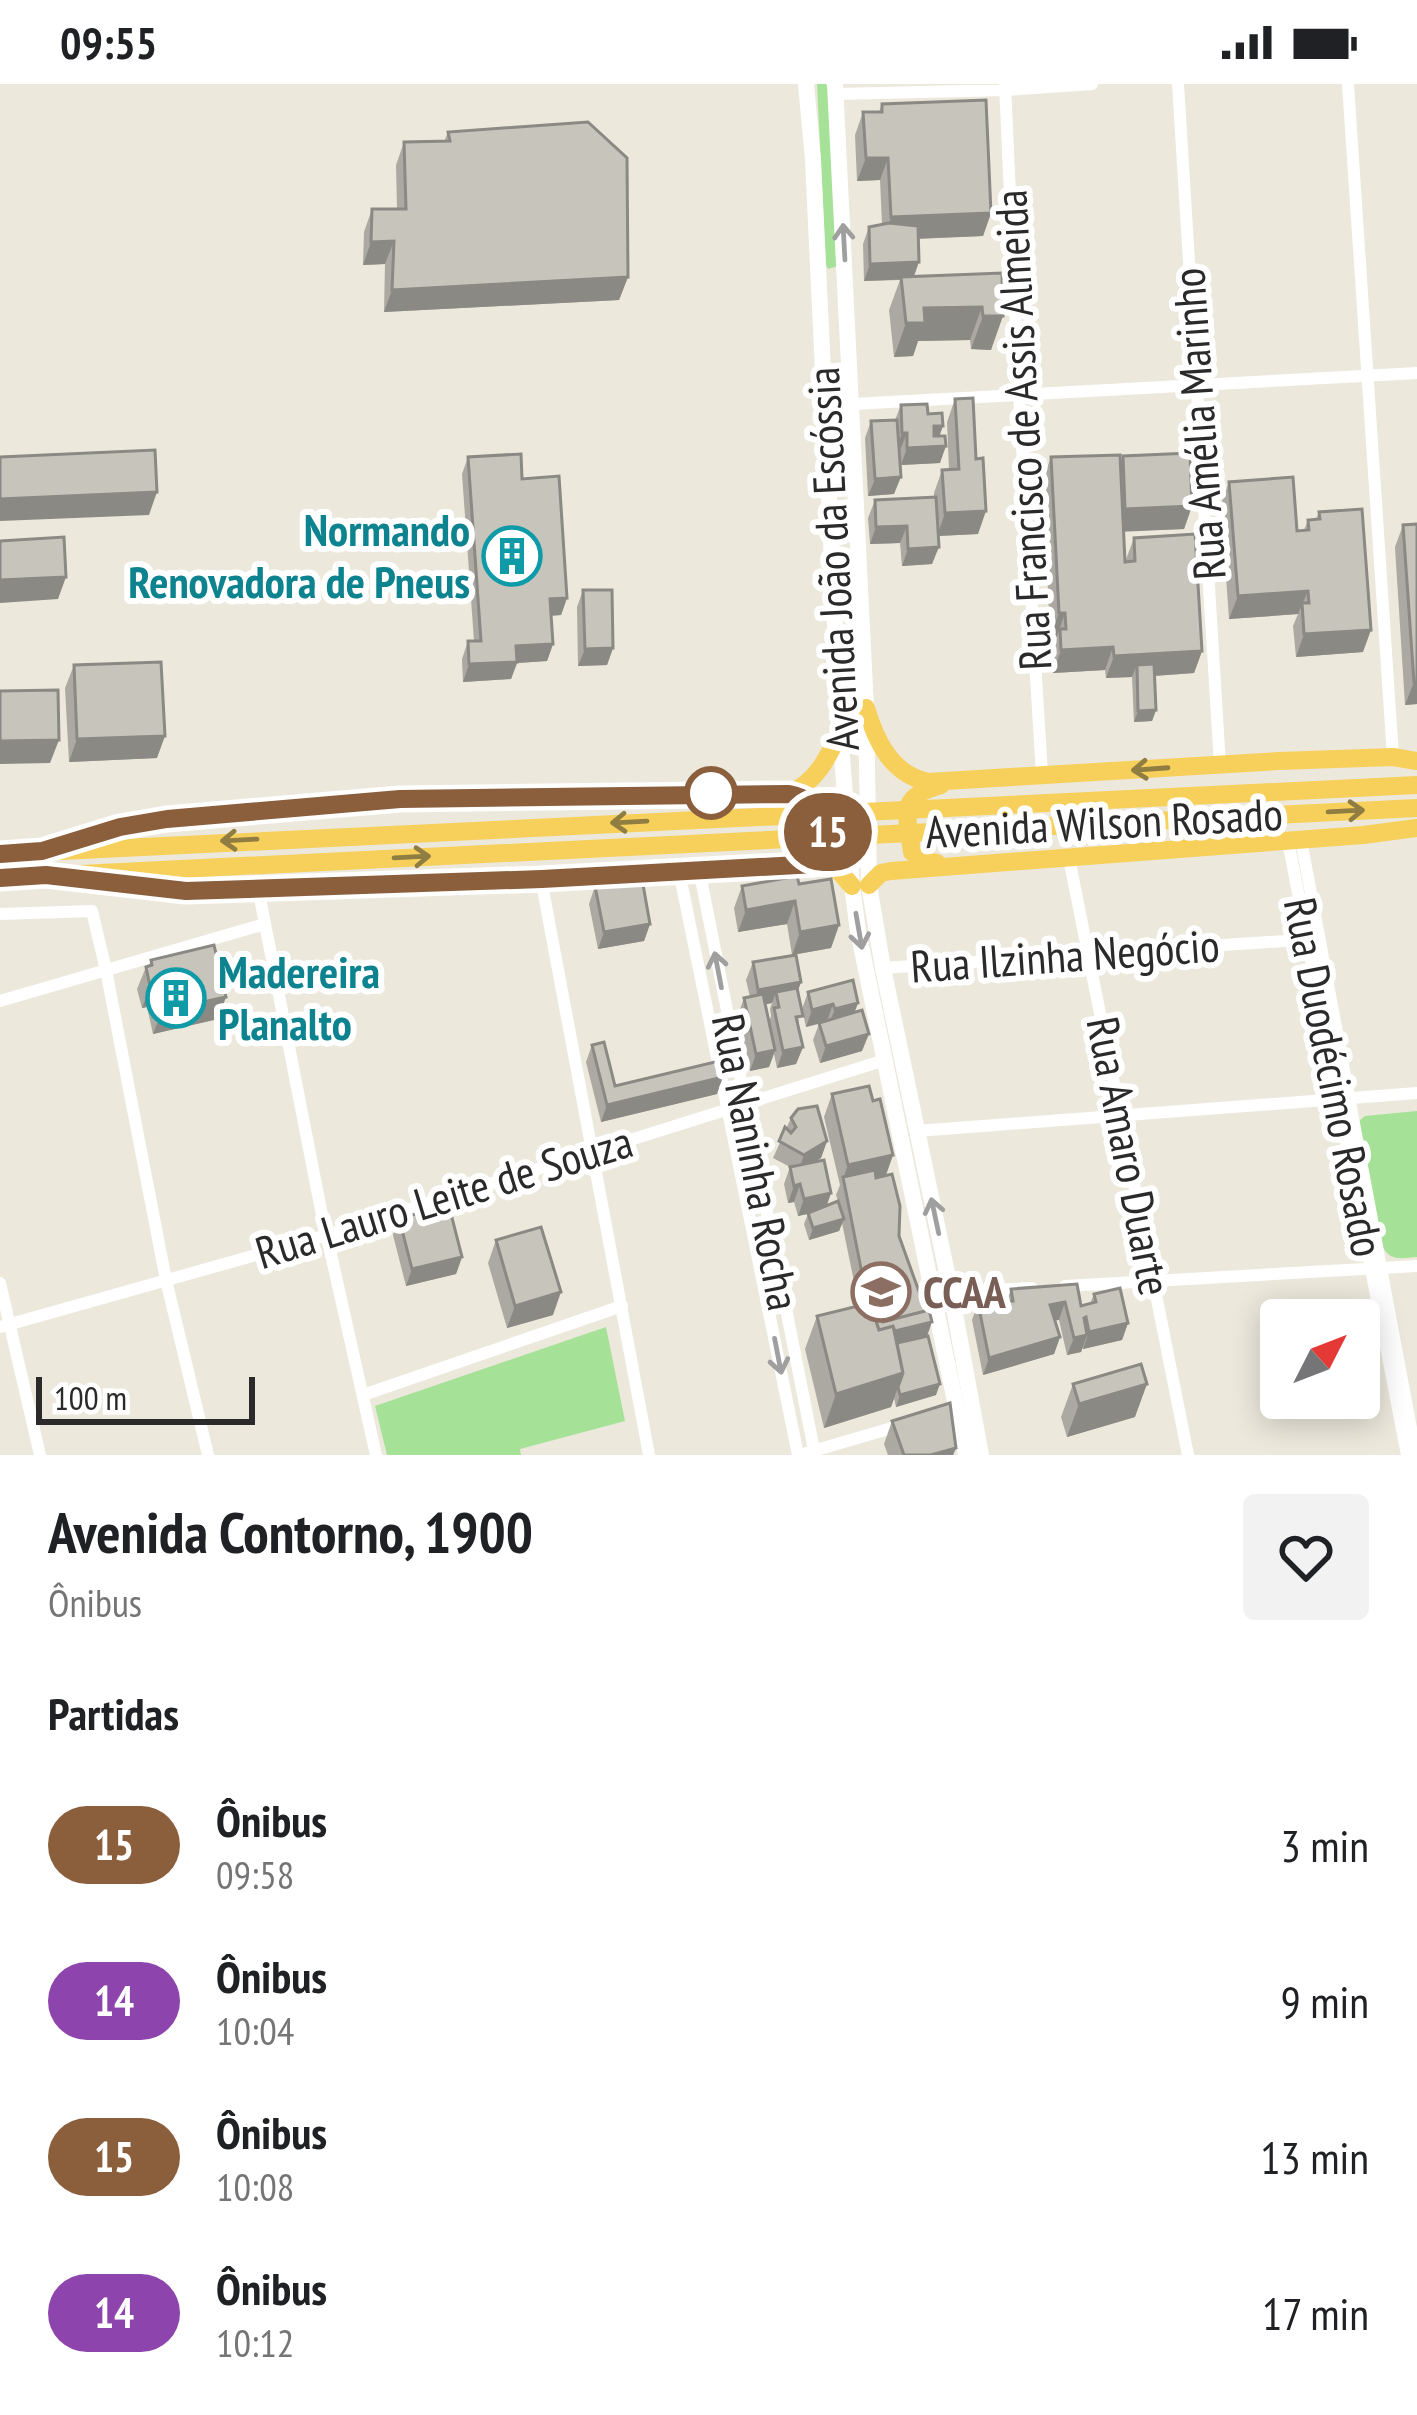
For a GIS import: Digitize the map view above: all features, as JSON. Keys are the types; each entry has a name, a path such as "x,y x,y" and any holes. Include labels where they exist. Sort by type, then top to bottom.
{"highway":[{"path":"866,708 876,740 896,766 916,779 957,781 1417,759"},
{"path":"789,794 819,771 841,731"},
{"path":"957,781 915,794 908,814 916,857 957,866"},
{"name":"Avenida Wilson Rosado","path":"2,852 1417,785"},
{"path":"42,851 120,827 167,819 400,799 789,794 804,797 824,816 826,855 816,864"},
{"name":"Avenida Wilson Rosado","path":"0,878 1417,808"},
{"path":"46,875 186,891 816,864 838,870 860,886 891,871 1417,828"}],"main road":[{"name":"Avenida João da Escóssia","path":"806,84 841,731 860,886 885,1060 964,1407 981,1455"},
{"name":"Avenida João da Escóssia","path":"836,89 866,708 860,886 883,968 951,1292 966,1455"},
{"path":"819,280 829,279 837,286 850,358"},
{"path":"827,440 837,472 841,531 847,536 858,532"}],"street":[{"path":"836,89 1092,84"},
{"name":"Rua Amélia Marinho","path":"1178,84 1220,765"},
{"path":"1348,84 1393,757"},
{"name":"Rua Francisco de Assis Almeida","path":"1005,87 1042,776"},
{"path":"853,404 1417,373"},
{"name":"Rua Duodécimo Rosado","path":"1295,840 1412,1455"},
{"name":"Rua Amaro Duarte","path":"1069,858 1188,1455"},
{"name":"Rua Naninha Rocha","path":"689,870 744,1105 806,1454"},
{"name":"Rua Naninha Rocha","path":"689,870 729,1110 806,1454"},
{"path":"542,879 649,1455"},
{"path":"258,888 376,1455"},
{"path":"0,914 92,911 166,1280 208,1455"},
{"path":"0,1000 265,924"},
{"name":"Rua Ilzinha Negócio","path":"883,968 1314,938"},
{"name":"Rua Lauro Leite de Souza","path":"5,1325 327,1235 885,1060"},
{"path":"917,1131 1417,1094"},
{"path":"951,1292 1417,1266"},
{"path":"0,1282 5,1325 40,1455"},
{"path":"363,1395 622,1306"},
{"path":"937,1415 964,1407"},
{"path":"806,1454 916,1421"}],"green space":[{"path":"817,84 826,84 830,93 838,266 828,269 826,265"},
{"path":"1417,1111 1417,1257 1397,1258 1383,1247 1359,1121 1365,1116"},
{"path":"606,1327 625,1421 520,1449 521,1455 387,1455 375,1406"}],"building":[{"path":"986,100 991,213 891,217 888,158 866,158 863,112 882,112 882,104"},
{"path":"588,122 627,158 628,277 392,290 394,241 371,242 372,209 406,209 404,142 450,141 448,132"},
{"path":"918,226 919,262 870,264 869,227"},
{"path":"1002,273 1003,316 983,316 982,307 924,308 925,323 906,323 901,277"},
{"path":"973,398 976,459 983,458 986,511 945,513 942,470 959,469 955,399"},
{"path":"927,404 928,414 942,413 943,426 934,426 934,436 945,436 946,446 907,448 901,405"},
{"path":"897,420 901,477 875,479 871,421"},
{"path":"155,450 157,492 0,499 0,457"},
{"path":"1190,453 1192,506 1125,509 1123,456"},
{"name":"Normando Renovadora de Pneus","path":"521,454 522,479 559,476 567,598 550,599 553,644 516,646 517,662 469,664 468,641 481,641 468,457"},
{"path":"1120,455 1125,562 1135,561 1134,538 1195,534 1202,651 1114,656 1113,647 1061,650 1060,629 1066,629 1065,613 1059,613 1051,457"},
{"path":"1293,477 1297,531 1309,530 1308,520 1320,519 1319,512 1362,509 1371,630 1304,634 1302,603 1309,603 1308,591 1238,596 1229,482"},
{"path":"936,497 939,547 908,549 907,526 876,527 875,500"},
{"path":"1417,524 1417,682 1414,682 1403,525"},
{"path":"64,537 66,577 0,580 0,541"},
{"path":"583,590 612,590 613,648 585,649"},
{"path":"161,662 165,736 77,739 74,665"},
{"path":"1154,664 1156,710 1138,711 1137,665"},
{"path":"58,690 59,740 0,741 0,691"},
{"path":"797,876 799,884 831,879 839,925 800,932 795,901 746,910 742,886"},
{"path":"642,879 650,924 604,932 595,886"},
{"path":"214,945 226,997 162,1011 156,984 150,986 146,967 152,965 151,960"},
{"path":"796,955 801,982 758,990 753,962"},
{"path":"853,980 858,1003 812,1010 808,992"},
{"path":"797,988 803,1016 796,1017 803,1047 783,1051 774,1008 779,1007 776,992"},
{"path":"763,994 775,1050 756,1054 744,998"},
{"path":"862,1010 869,1034 826,1046 819,1023"},
{"path":"604,1042 615,1086 719,1061 723,1077 607,1105 592,1045"},
{"path":"869,1086 873,1101 880,1099 893,1155 848,1165 832,1094"},
{"path":"817,1106 827,1141 804,1155 779,1141 785,1127 791,1133 796,1127 791,1118 798,1109"},
{"path":"824,1160 831,1193 804,1199 800,1184 794,1186 790,1167"},
{"name":"CCAA","path":"875,1170 876,1178 892,1174 900,1206 899,1236 926,1311 883,1322 880,1309 873,1311 868,1304 843,1177"},
{"path":"838,1201 844,1219 813,1228 808,1213"},
{"path":"449,1206 462,1257 412,1269 399,1218"},
{"path":"541,1227 561,1292 515,1306 496,1240"},
{"path":"1077,1284 1081,1306 1096,1302 1094,1294 1120,1288 1128,1323 1089,1332 1086,1317 1087,1335 1074,1338 1065,1302 1050,1305 1060,1337 989,1358 978,1303 1013,1301 1011,1289"},
{"path":"870,1303 879,1330 893,1326 903,1373 836,1394 817,1316"},
{"path":"880,1309 883,1322 929,1310 932,1322 879,1330 873,1311"},
{"path":"928,1336 940,1384 900,1395 903,1373 897,1343"},
{"path":"1141,1364 1147,1384 1079,1404 1073,1384"},
{"path":"950,1403 956,1448 931,1455 904,1455 892,1421"}],"bus line":[{"name":"15","path":"0,854 42,851 120,827 167,819 400,799 789,794 804,797 819,808 828,835 826,855 816,864 542,879 186,891 46,875 0,878"}],"place":[{"name":"Normando Renovadora de Pneus","path":"512,556"},
{"name":"Madereira Planalto","path":"176,998"},
{"name":"CCAA","path":"881,1292"}]}
